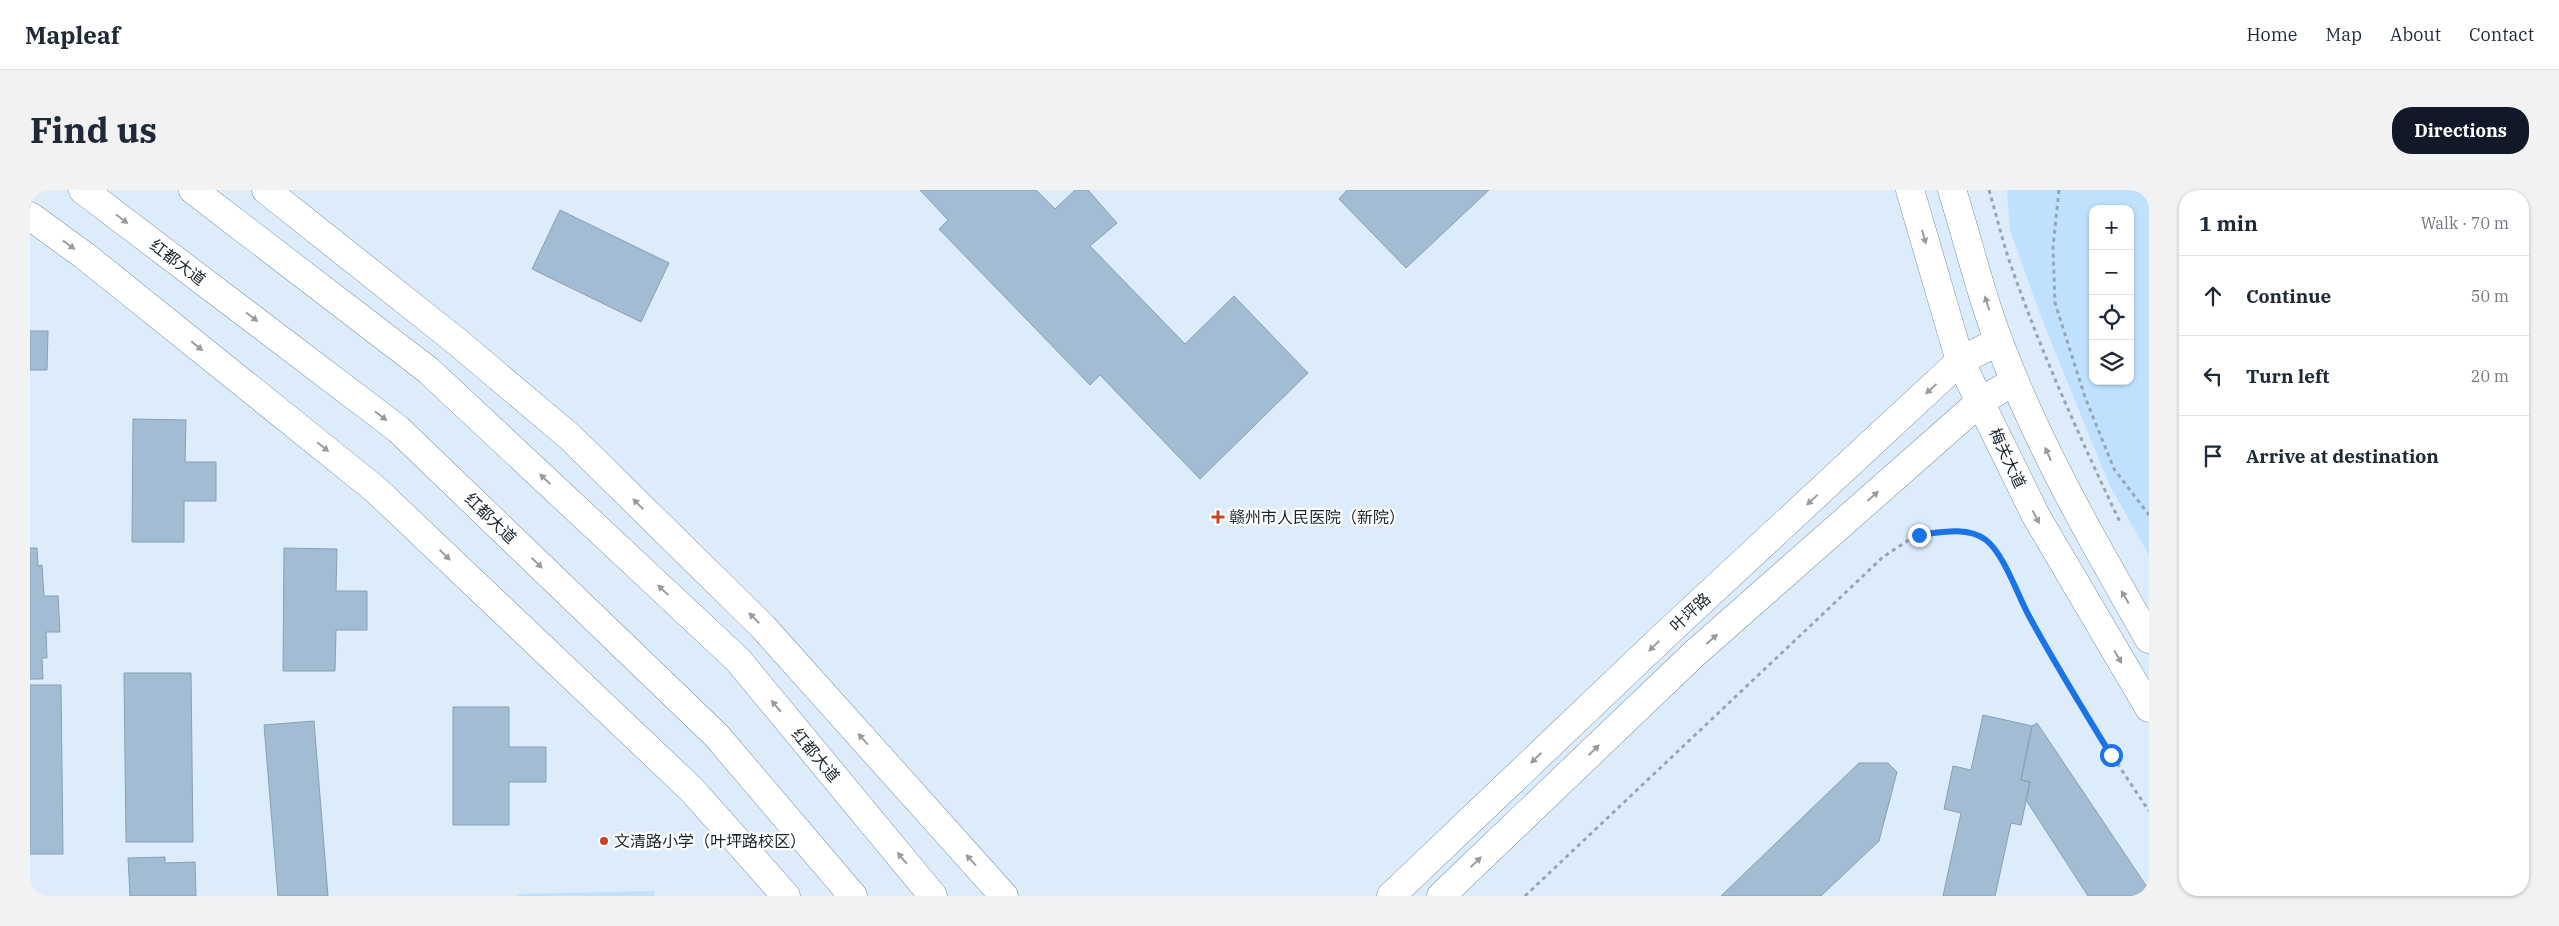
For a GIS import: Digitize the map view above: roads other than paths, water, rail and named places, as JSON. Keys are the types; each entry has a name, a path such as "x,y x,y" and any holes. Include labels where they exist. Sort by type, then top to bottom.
{"street":[{"name":"红都大道","path":"83,190 398,429 716,735 853,896"},
{"name":"红都大道","path":"193,190 428,370 738,660 933,896"},
{"path":"266,190 456,340 570,437 763,627 1004,896"},
{"name":"梅关大道","path":"1910,190 1960,362 1981,401 2036,516 2149,708"},
{"path":"1952,190 1999,341 2015,381 2068,496 2149,639"},
{"path":"30,216 85,256 375,488 692,790 786,896"},
{"name":"叶坪路","path":"1391,896 1665,635 1960,362 1999,341"},
{"name":"叶坪路","path":"1441,896 1694,654 1981,401 2015,381"}],"place":[{"name":"赣州市人民医院（新院）","path":"1218,517"},
{"name":"文清路小学（叶坪路校区）","path":"604,841"}]}
